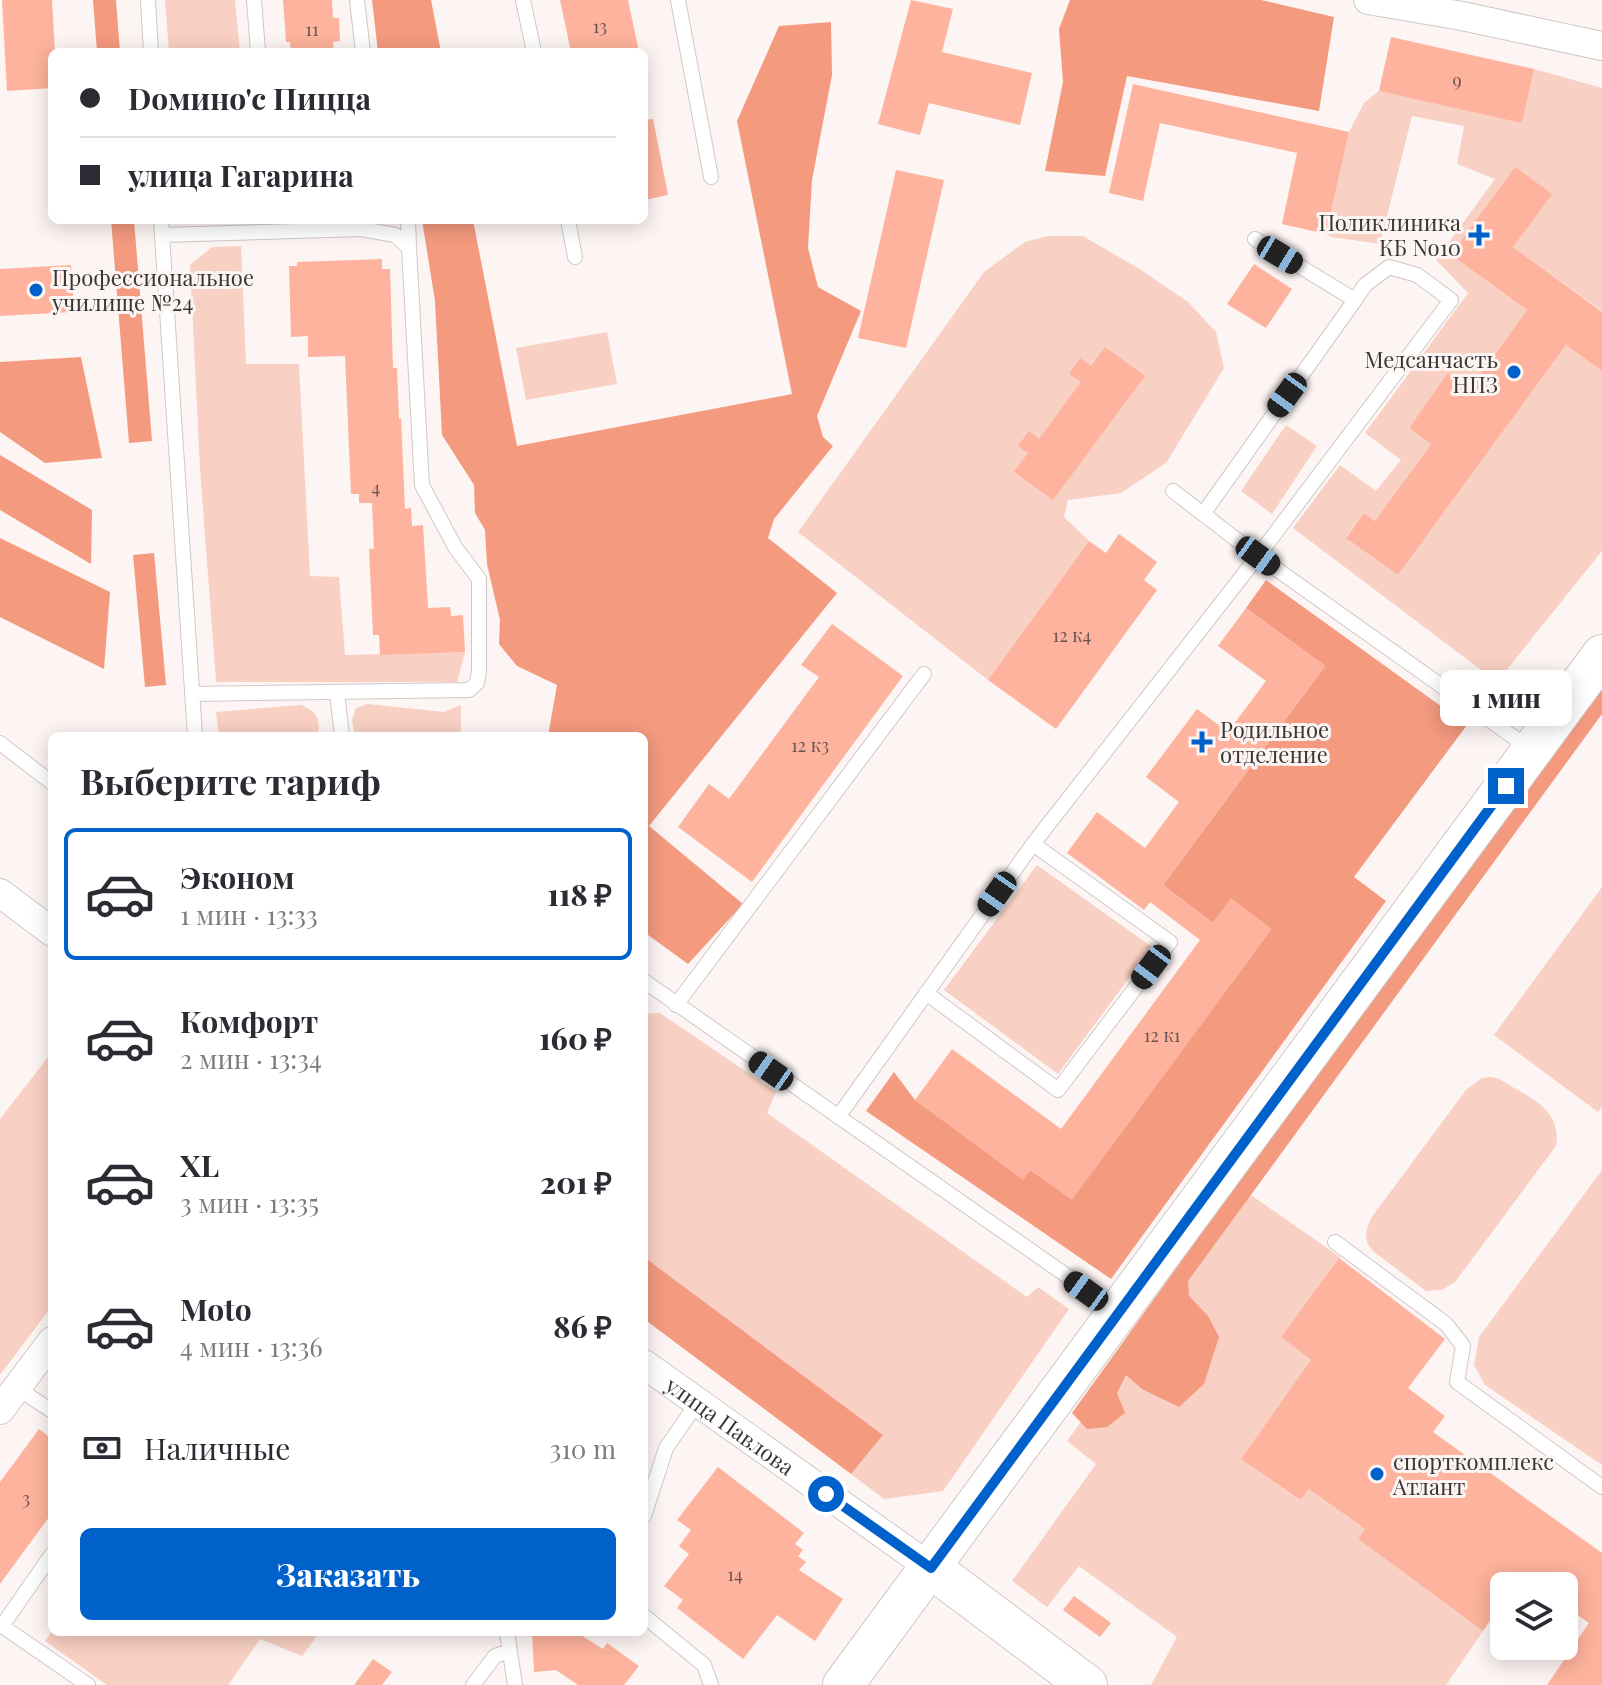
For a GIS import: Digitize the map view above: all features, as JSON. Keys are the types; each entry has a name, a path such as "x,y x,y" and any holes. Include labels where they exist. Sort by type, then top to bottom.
{"main road":[{"path":"843,1685 1602,655"},
{"name":"улица Павлова","path":"931,1568 1087,1685"}],"street":[{"path":"1368,0 1463,8 1602,46"},
{"path":"0,893 48,929"},
{"path":"0,1410 48,1346"},
{"name":"улица Павлова","path":"648,1367 931,1568"}],"lane":[{"path":"148,0 151,48"},
{"path":"254,0 258,48"},
{"path":"357,0 363,48"},
{"path":"523,0 533,48"},
{"path":"678,0 711,177"},
{"path":"192,694 469,690 477,683 479,579 455,547 422,485 408,224"},
{"path":"569,224 575,257"},
{"path":"195,732 162,228 271,226 361,229 395,235 409,248"},
{"path":"1255,239 1355,300"},
{"path":"838,1117 1033,844 1258,556 1451,300 1417,275 1389,267 1365,285 1203,514"},
{"path":"1173,491 1258,556 1532,750"},
{"path":"676,1005 924,674"},
{"path":"337,693 342,732"},
{"path":"0,743 48,780"},
{"path":"926,993 1058,1090 1170,942 1033,844"},
{"path":"648,984 1119,1313"},
{"path":"1335,1242 1446,1324 1463,1346 1457,1382 1602,1487"},
{"path":"17,1388 48,1408"},
{"path":"648,1504 666,1448 698,1402"},
{"path":"48,1560 2,1626 88,1685"},
{"path":"648,1619 704,1665 711,1685"},
{"path":"507,1636 515,1685"},
{"path":"473,1685 495,1656 509,1651"}],"shaded area":[{"path":"93,0 116,0 120,48 97,48"},
{"path":"165,0 235,0 240,48 169,48"},
{"path":"372,0 431,0 440,48 378,48"},
{"path":"1070,0 1261,0 1334,17 1319,111 1127,76 1105,176 1045,171 1063,82 1059,29"},
{"path":"831,22 832,75 812,180 808,248 818,287 861,311 817,416 823,437 833,446 774,519 768,538 837,593 649,826 743,904 688,964 648,935 648,732 549,732 557,685 517,666 499,644 500,620 487,564 485,530 475,513 474,485 442,435 435,301 423,224 474,224 517,446 792,394 737,121 779,26"},
{"path":"1534,69 1602,88 1602,311 1513,247 1451,255 1527,310 1470,389 1448,374 1409,428 1431,444 1375,521 1364,513 1346,537 1398,575 1566,345 1602,371 1602,551 1497,682 1293,528 1340,465 1376,491 1401,460 1365,433 1468,293 1436,260 1495,179 1457,164 1464,126 1412,116 1380,244 1326,234 1349,132 1364,103 1379,91 1522,122"},
{"path":"111,224 134,224 152,441 129,443"},
{"path":"1047,236 1083,236 1188,302 1216,332 1224,368 1166,463 1121,493 1068,500 1064,517 1089,541 988,680 798,532 984,272 1025,242"},
{"path":"241,246 246,364 299,364 310,576 339,577 345,655 465,652 457,682 216,682 200,469 190,265 212,247"},
{"path":"607,332 617,384 526,400 516,348"},
{"path":"81,357 102,458 45,463 0,432 0,362"},
{"path":"1286,425 1317,446 1272,514 1241,491"},
{"path":"0,455 92,510 91,564 0,510"},
{"path":"0,538 110,592 104,669 0,617"},
{"path":"154,553 166,685 145,687 133,555"},
{"path":"1266,580 1467,725 1354,877 1386,901 1111,1279 866,1111 894,1072 915,1100 1023,1179 1030,1170 1072,1199 1231,899 1213,923 1163,885 1325,666 1246,608"},
{"path":"1602,677 1602,714 1188,1281 1189,1296 1208,1316 1219,1337 1204,1384 1179,1407 1142,1389 1126,1375 1117,1393 1125,1413 1107,1427 1087,1429 1072,1413"},
{"path":"368,704 444,712 461,705 461,732 354,732 352,720 356,708"},
{"path":"301,705 317,717 319,730 218,732 216,712"},
{"path":"1037,865 1152,947 1058,1074 944,990"},
{"path":"1602,887 1602,1106 1598,1112 1494,1035"},
{"path":"660,1013 776,1092 767,1113 1027,1297 1038,1287 1069,1309 943,1491 884,1499 851,1474 883,1435 648,1260 648,1014"},
{"path":"48,1057 48,1311 0,1375 0,1119"},
{"path":"1491,1077 1531,1098 1548,1112 1554,1122 1556,1146 1455,1282 1442,1290 1426,1291 1370,1248 1367,1228 1371,1218 1466,1090 1482,1078"},
{"path":"1602,1170 1602,1465 1485,1385 1474,1365 1479,1337"},
{"path":"1248,1193 1340,1257 1281,1337 1311,1360 1242,1459 1299,1500 1309,1489 1365,1529 1358,1539 1483,1631 1446,1685 1151,1685 1177,1637 1079,1566 1047,1607 1012,1581 1096,1464 1067,1441"},
{"path":"648,1260 883,1435 851,1474 648,1322"},
{"path":"48,1636 317,1636 302,1656 260,1639 228,1685 107,1685 45,1641"}],"building":[{"path":"2,0 52,0 55,48 48,48 48,88 7,91"},
{"path":"283,0 332,0 333,18 339,18 340,41 333,42 334,48 291,48 290,42 286,42"},
{"path":"560,0 628,0 638,48 570,48"},
{"path":"911,0 953,9 942,52 1032,73 1020,125 929,103 920,135 878,124"},
{"path":"1391,37 1534,69 1522,123 1379,91"},
{"path":"1133,84 1349,132 1326,234 1282,224 1297,153 1160,123 1143,201 1109,193"},
{"path":"653,119 668,195 648,199 648,120"},
{"name":"Медсанчасть НПЗ","path":"1515,167 1552,194 1513,247 1602,312 1602,371 1566,345 1398,575 1346,538 1364,513 1375,521 1431,444 1409,428 1448,373 1470,389 1527,310 1451,255"},
{"path":"896,170 944,180 906,348 858,338"},
{"path":"382,259 382,269 390,269 393,368 397,368 405,509 411,508 412,526 423,525 428,608 450,607 451,616 463,615 465,652 380,655 379,635 373,635 369,549 374,549 372,503 359,503 359,494 351,494 345,356 308,357 308,336 291,337 289,266 297,266 297,262"},
{"path":"1254,264 1292,289 1266,328 1227,304"},
{"name":"Профессиональное училище №24","path":"71,265 74,312 0,316 0,269"},
{"path":"1105,347 1145,376 1053,500 1014,472 1028,453 1018,446 1029,431 1039,439 1081,382 1069,374 1080,358 1091,366"},
{"path":"1119,534 1157,562 1144,580 1157,590 1056,729 988,680 1089,541 1106,553"},
{"path":"1246,608 1325,666 1163,885 1213,923 1231,898 1272,929 1072,1200 1030,1170 1023,1180 915,1100 952,1049 1061,1129 1200,940 1150,902 1144,910 1067,853 1097,812 1145,848 1179,802 1146,777 1197,709 1228,732 1266,681 1218,646"},
{"path":"832,624 903,676 752,882 678,827 709,784 729,799 819,677 801,665"},
{"name":"спорткомплекс Атлант","path":"1339,1258 1445,1339 1408,1388 1445,1416 1433,1432 1602,1553 1602,1685 1547,1685 1564,1660 1578,1660 1578,1639 1589,1623 1578,1616 1578,1572 1490,1572 1490,1621 1483,1631 1358,1539 1365,1529 1309,1489 1300,1500 1241,1459 1311,1360 1281,1337"},
{"path":"39,1429 48,1436 48,1518 0,1584 0,1482"},
{"path":"718,1467 804,1533 795,1544 803,1550 798,1556 806,1562 799,1570 843,1599 815,1641 777,1615 743,1659 677,1608 683,1600 664,1586 689,1554 679,1546 691,1530 677,1520"},
{"path":"1074,1596 1111,1623 1100,1637 1063,1610"},
{"path":"532,1636 582,1636 603,1649 607,1643 639,1666 624,1685 578,1685 556,1670 534,1672"},
{"path":"373,1659 392,1672 382,1685 354,1685"}],"place":[{"name":"Поликлиника КБ No10","path":"1479,235"},
{"name":"Профессиональное училище №24","path":"36,290"},
{"name":"Медсанчасть НПЗ","path":"1514,372"},
{"name":"Родильное отделение","path":"1202,742"},
{"name":"спорткомплекс Атлант","path":"1377,1474"}],"route":[{"path":"826,1494 931,1568 1506,786"}]}
